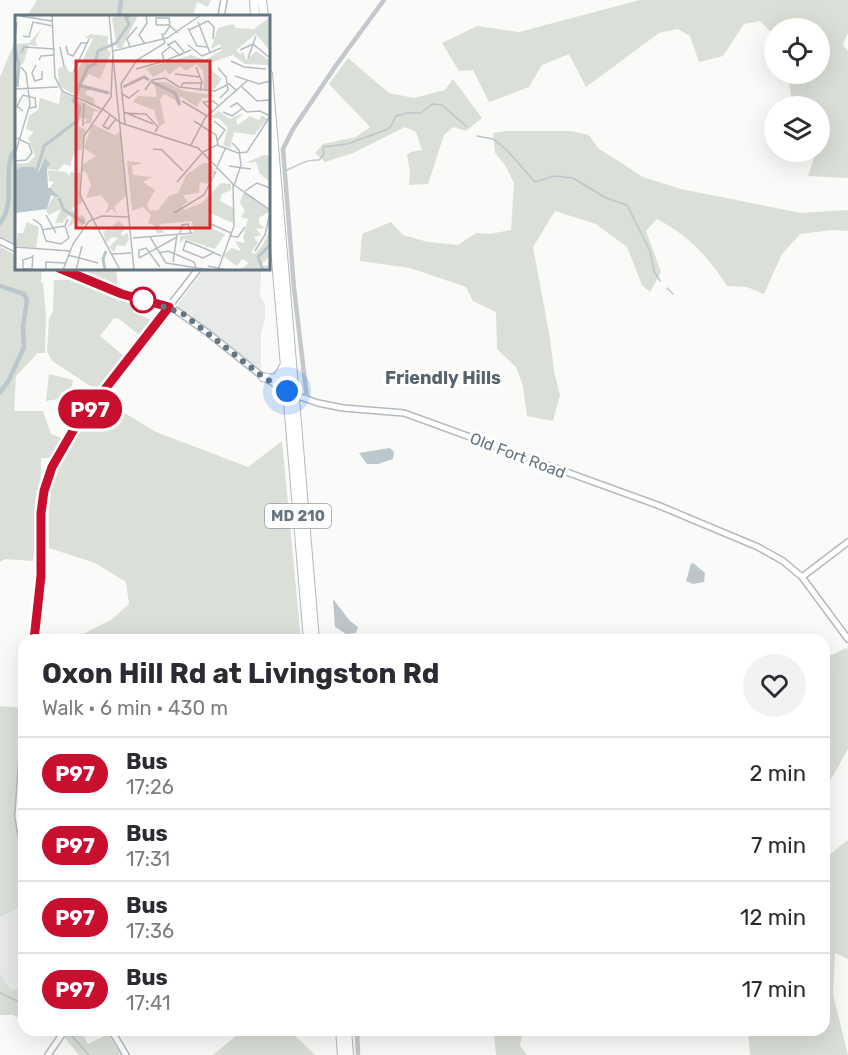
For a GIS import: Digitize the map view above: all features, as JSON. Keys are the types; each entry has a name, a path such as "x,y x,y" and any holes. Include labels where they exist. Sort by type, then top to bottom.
{"highway":[{"path":"254,0 255,15"},
{"path":"262,0 264,15"},
{"name":"MD 210","path":"270,97 315,634"},
{"name":"MD 210","path":"270,188 307,634"},
{"path":"263,377 275,378 281,374 284,353"},
{"path":"340,1036 342,1055"},
{"path":"347,1036 349,1055"}],"main road":[{"path":"221,15 225,0"},
{"path":"0,241 15,248"},
{"name":"Old Fort Road","path":"63,270 122,294 169,307 190,319 263,377 296,395 353,410 396,412 428,421 660,506 770,553 802,577 848,639"},
{"path":"35,634 41,576 41,513 44,491 52,467 74,429 197,270"},
{"path":"802,577 848,542"},
{"path":"48,1055 61,1036"},
{"path":"115,1036 126,1055"}],"street":[{"path":"307,399 294,288 283,149 293,129 384,0"},
{"path":"357,1036 358,1055"}],"shaded area":[{"path":"37,0 211,0 208,7 197,2 193,15 28,15"},
{"path":"640,0 848,0 848,33 843,45 848,51 848,178 808,176 813,162 830,162 830,96 791,96 789,84 830,84 830,18 764,18 764,25 760,21 744,24 723,56 699,62 690,36 678,29 659,33 586,87 569,54 542,65 529,87 489,102 473,70 459,71 442,43 477,26 519,32"},
{"path":"15,41 15,244 0,237 0,77"},
{"path":"348,58 389,93 414,98 445,90 453,79 482,118 466,131 453,127 444,135 428,184 409,185 410,172 407,155 422,150 416,132 405,127 353,153 325,162 315,153 323,144 356,137 370,127 329,84"},
{"path":"571,131 589,135 598,148 643,177 681,189 801,213 848,210 848,231 832,230 800,234 782,254 764,294 747,287 727,286 713,265 697,248 679,232 657,219 646,231 661,272 650,292 642,285 627,247 596,224 555,211 533,247 560,395 553,421 527,416 523,386 516,367 497,349 496,312 473,301 466,287 410,268 360,261 362,234 391,222 403,235 428,242 458,245 476,233 489,234 511,230 514,183 505,165 495,153 493,133"},
{"path":"0,247 15,254 15,270 42,270 41,283 43,283 46,316 45,353 37,353 16,376 14,411 43,411 51,434 62,438 52,458 41,458 40,522 37,523 37,552 34,552 33,561 5,559 0,562"},
{"path":"72,270 116,270 118,287"},
{"path":"204,270 261,270 260,296 265,305 265,319 261,333 261,370 178,308 178,304"},
{"path":"75,279 118,296 117,301 132,301 133,312 156,322 143,338 119,319 114,318 100,336 124,356 98,391 52,361 47,351 49,318 53,312 54,280"},
{"path":"49,374 73,380 68,393 46,401"},
{"path":"103,400 156,432 248,467 282,441 300,634 83,634 111,620 129,604 126,582 95,563 49,548 52,483 60,464 83,426"},
{"path":"390,448 394,452 393,459 378,464 367,464 359,453"},
{"path":"693,563 705,573 704,582 693,584 686,581"},
{"path":"333,599 350,621 358,627 356,633 346,634 335,627"},
{"path":"846,648 848,650 848,749 830,781 830,654"},
{"path":"0,706 18,708 18,908 0,917"},
{"path":"848,840 848,959 835,953 833,994 848,1055 750,1055 748,1036 830,1036 830,854"},
{"path":"18,904 18,989 16,991 9,991 0,973 0,914"},
{"path":"0,973 10,990 18,988 18,1017 0,1015"},
{"path":"66,1036 84,1036 88,1044 104,1036 109,1036 121,1055 79,1055 65,1038"},
{"path":"236,1036 295,1036 315,1055 213,1055"},
{"path":"494,1036 522,1036 520,1046 527,1055 496,1055"}],"waterway":[{"path":"119,15 121,0"},
{"path":"287,170 306,161 319,160 324,154 323,147 347,144 386,130 396,116 421,113 432,104 442,105 467,127"},
{"path":"477,136 493,139 506,149 535,182 554,176 573,178 606,198 627,205 650,251 654,271 660,281"},
{"path":"0,223 8,205 9,165 15,150"},
{"path":"9,156 15,153"},
{"path":"0,286 24,294 27,300 23,327 24,347 8,382 0,392"},
{"path":"667,288 673,294"},
{"path":"0,993 18,1001"},
{"path":"72,1036 89,1055"}],"bus line":[{"name":"P97","path":"35,634 41,576 41,513 48,476 58,453 74,429 169,307 122,294 64,270"}],"district":[{"name":"Friendly Hills","path":"443,378"}],"route":[{"path":"143,300 182,313 263,377 287,391"}]}
